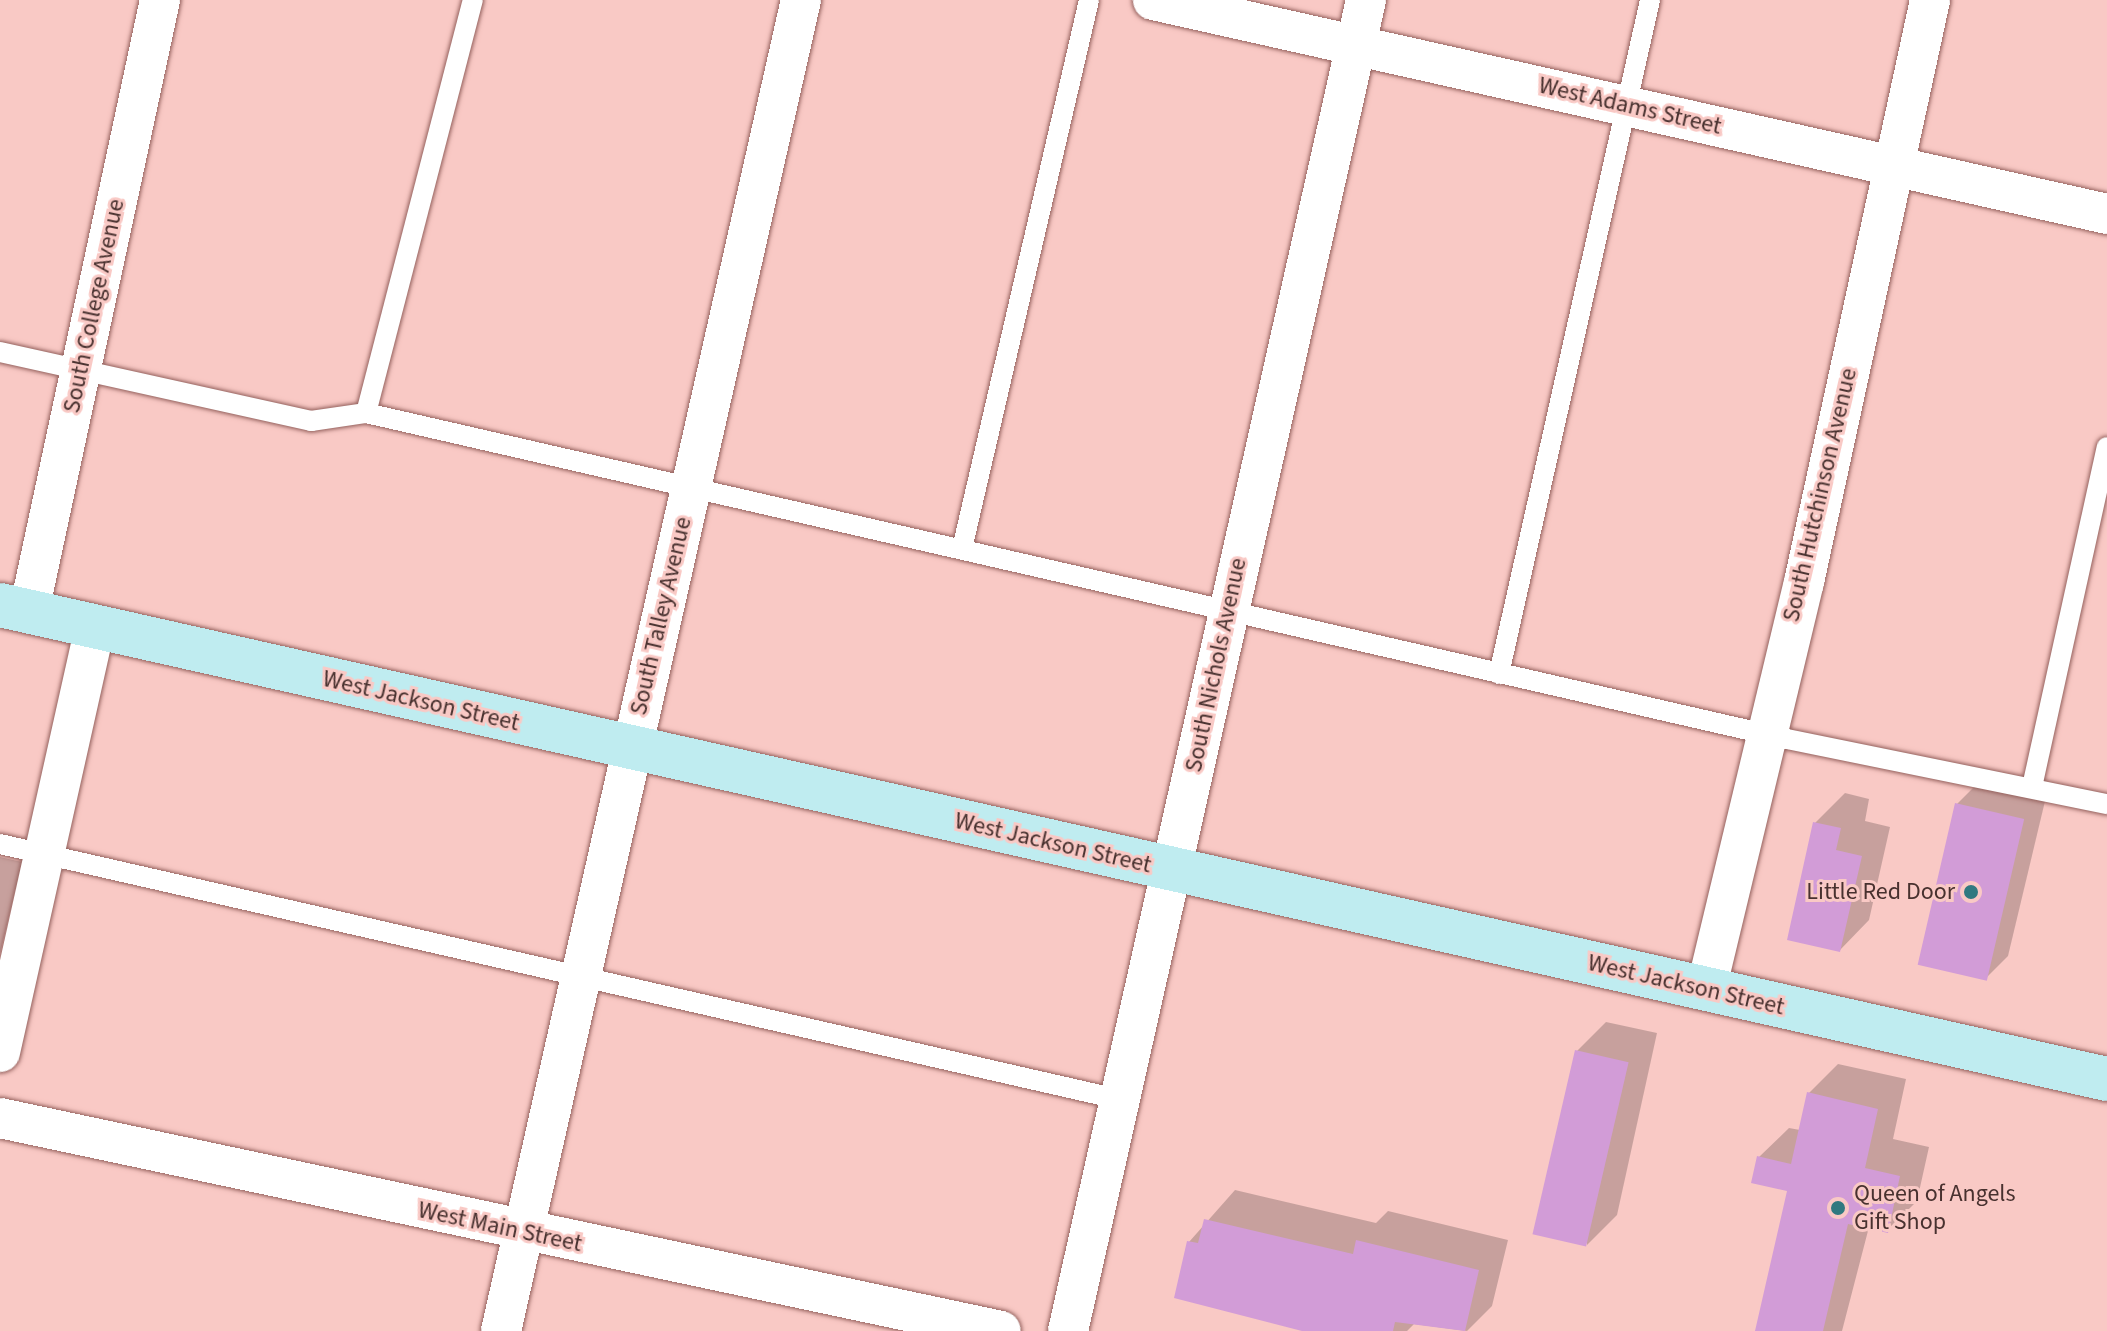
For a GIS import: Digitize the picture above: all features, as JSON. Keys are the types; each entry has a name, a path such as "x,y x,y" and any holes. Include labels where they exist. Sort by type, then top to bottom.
{"main road":[{"name":"West Jackson Street","path":"15,608 2107,1079"}],"street":[{"name":"South College Avenue","path":"15,608 81,370 160,0"},
{"name":"South Talley Avenue","path":"501,1331 801,0"},
{"name":"West Adams Street","path":"1153,0 2107,214"},
{"name":"South Nichols Avenue","path":"1068,1331 1366,0"},
{"name":"South Hutchinson Avenue","path":"1706,990 1930,0"},
{"path":"0,1052 95,626"},
{"name":"West Main Street","path":"0,1118 523,1233 1001,1331"}],"lane":[{"path":"366,413 473,0"},
{"path":"962,549 1089,0"},
{"path":"1499,674 1650,0"},
{"path":"0,352 311,421 366,413 1499,674 2107,804"},
{"path":"2032,787 2107,447"},
{"path":"0,844 581,972 1118,1099"}],"building":[{"name":"Little Red Door","path":"1955,803 2024,819 1987,981 1918,965"},
{"path":"1813,822 1841,828 1836,850 1862,856 1840,952 1787,940"},
{"path":"1575,1050 1629,1062 1586,1247 1532,1234"},
{"name":"Queen of Angels Gift Shop","path":"1807,1092 1878,1109 1865,1168 1900,1176 1888,1233 1848,1224 1823,1331 1755,1331 1787,1191 1751,1183 1757,1156 1791,1164"},
{"path":"1204,1219 1353,1254 1356,1240 1479,1270 1465,1331 1395,1322 1393,1331 1302,1331 1174,1298 1187,1241 1198,1243"}],"place":[{"name":"Little Red Door","path":"1971,892"},
{"name":"Queen of Angels Gift Shop","path":"1838,1208"}]}
